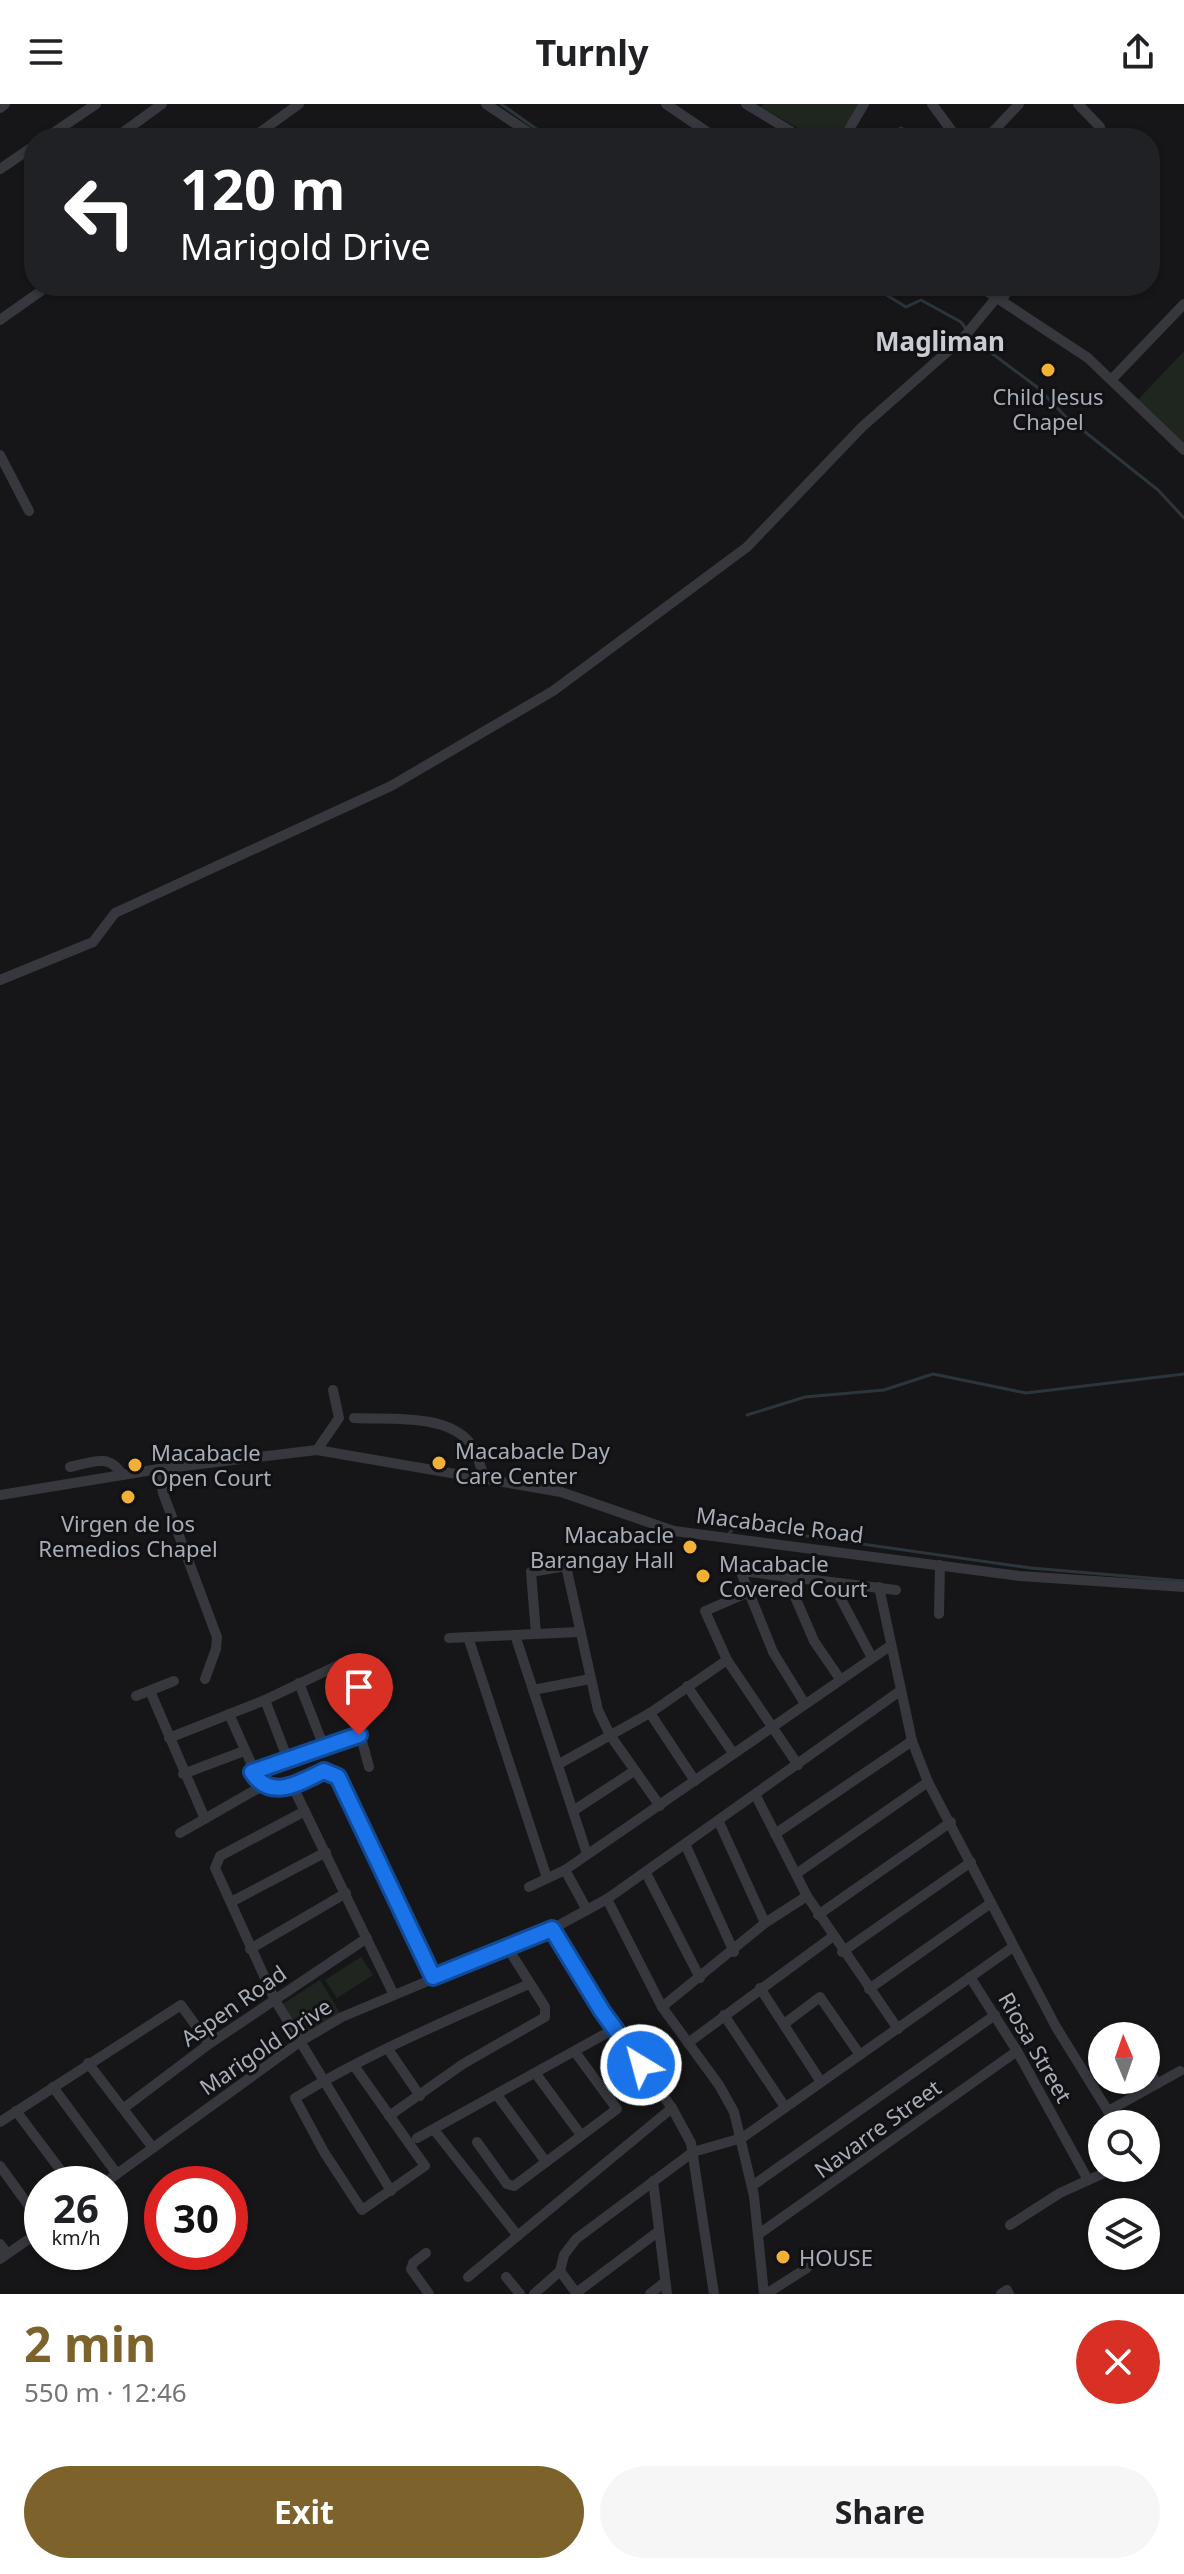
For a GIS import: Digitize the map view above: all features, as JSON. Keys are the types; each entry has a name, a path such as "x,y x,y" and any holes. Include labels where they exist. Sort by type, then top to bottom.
{"street":[{"path":"0,108 5,104"},
{"path":"61,128 96,104"},
{"path":"129,128 162,104"},
{"path":"266,128 299,104"},
{"path":"486,104 522,128"},
{"path":"666,104 701,128"},
{"path":"746,104 786,128"},
{"path":"850,128 864,104"},
{"path":"932,104 950,128"},
{"path":"996,128 1019,104"},
{"path":"1078,104 1100,128"},
{"path":"0,169 24,153"},
{"path":"0,320 34,296"},
{"path":"996,296 1074,347 1112,379 1184,450"},
{"path":"0,980 93,942 115,913 391,786 553,691 747,547 862,427 964,337 999,298"},
{"path":"1112,379 1184,304"},
{"path":"0,455 29,511"},
{"path":"317,1450 339,1418 333,1390"},
{"path":"354,1418 442,1424 461,1434 472,1445 485,1478"},
{"name":"Macabacle Road","path":"0,1495 159,1469 317,1450 561,1492 674,1531 1020,1576 1184,1587"},
{"path":"70,1467 107,1460 116,1464 122,1475"},
{"path":"159,1469 163,1493 217,1637 205,1679"},
{"path":"939,1614 940,1565"},
{"path":"536,1634 531,1572 566,1566 598,1710 610,1735 660,1806"},
{"path":"805,1704 773,1652 742,1575 745,1572 896,1590"},
{"path":"786,1576 814,1641 840,1679"},
{"path":"832,1582 871,1656"},
{"path":"879,1587 912,1741 928,1782 1056,2027 1107,2110"},
{"path":"747,1593 705,1611 727,1660 798,1765"},
{"path":"449,1638 579,1632"},
{"path":"515,1635 587,1854"},
{"path":"468,1637 547,1878"},
{"path":"529,1887 565,1870 772,1729 871,1656 890,1646"},
{"path":"559,1764 650,1713 727,1660"},
{"path":"169,1738 265,1700 346,1661 359,1735 369,1767"},
{"path":"533,1690 590,1679"},
{"path":"136,1696 174,1681"},
{"path":"299,1683 324,1747"},
{"path":"687,1686 733,1753"},
{"path":"150,1691 183,1774 205,1819"},
{"name":"Marigold Drive","path":"128,2166 301,2041 393,1993 552,1929 607,1899 686,1846 900,1691"},
{"path":"265,1700 288,1760"},
{"path":"650,1713 695,1781"},
{"path":"229,1714 252,1772 264,1785 282,1789 324,1771 338,1777 433,1977"},
{"path":"252,1772 359,1735"},
{"path":"775,1834 912,1741"},
{"path":"183,1774 244,1751"},
{"path":"573,1811 634,1771"},
{"path":"796,1874 928,1782"},
{"path":"180,1833 264,1785"},
{"path":"294,1789 393,1993"},
{"path":"756,1796 818,1915 898,2029"},
{"path":"305,1811 220,1856 214,1863 275,2000 391,2191"},
{"path":"719,1822 765,1923"},
{"path":"818,1915 951,1822"},
{"path":"686,1846 734,1952"},
{"path":"231,1902 326,1852"},
{"path":"842,1952 971,1862"},
{"path":"565,1870 587,1910"},
{"path":"646,1873 700,1978"},
{"path":"250,1949 346,1893"},
{"path":"662,2007 734,1952 765,1923 807,1896"},
{"path":"607,1899 662,2007 719,2085 742,2138 752,2186 765,2294 807,2268"},
{"path":"869,1989 991,1903"},
{"path":"552,1929 614,2029 672,2108 693,2152 714,2294"},
{"path":"688,2043 832,1937"},
{"name":"Aspen Road","path":"124,2108 209,2044 367,1938"},
{"path":"389,2116 463,2064 545,2017 545,2007 507,1947"},
{"path":"534,2294 560,2271 564,2255 576,2239 693,2152 742,2138 1013,1947"},
{"name":"Riosa Street","path":"970,1977 1017,2051 1088,2180"},
{"path":"355,2067 425,2166 362,2210 324,2152 295,2098 388,2049 529,1984"},
{"path":"760,1988 821,2082"},
{"path":"784,2024 820,1997 860,2055"},
{"path":"0,2122 181,2005 209,2044"},
{"path":"724,2015 785,2107"},
{"path":"752,2186 995,2015"},
{"path":"417,2138 435,2131 614,2029"},
{"path":"388,2049 420,2096"},
{"name":"Navarre Street","path":"759,2234 1017,2051"},
{"path":"477,2142 510,2187 617,2109 575,2052"},
{"path":"88,2063 153,2148"},
{"path":"1160,2082 1180,2071"},
{"path":"536,2074 581,2135"},
{"path":"53,2087 111,2166"},
{"path":"1110,2110 1139,2094"},
{"path":"497,2095 546,2162"},
{"path":"468,2277 672,2108"},
{"path":"16,2111 57,2166"},
{"path":"435,2131 518,2236"},
{"path":"0,2166 24,2201"},
{"path":"1010,2225 1088,2180"},
{"path":"650,2294 666,2288 653,2181"},
{"path":"560,2271 577,2294 659,2231"},
{"path":"0,2244 4,2256 24,2241"},
{"path":"426,2253 413,2263 411,2269 429,2294"},
{"path":"506,2277 520,2294"},
{"path":"1001,2294 1007,2290 1009,2294"}],"shaded area":[{"path":"764,104 860,104 847,128 798,128 761,107"},
{"path":"1184,351 1184,450 1135,403"},
{"path":"361,1957 373,1975 337,1998 325,1980"},
{"path":"320,1980 340,2013 302,2037 281,2005"}],"waterway":[{"path":"501,104 535,128"},
{"path":"888,296 906,307 921,300 961,322 974,340 1037,387 1065,416 1158,490 1184,518"},
{"path":"747,1415 805,1397 884,1390 933,1374 1026,1393 1184,1374"},
{"path":"728,1535 735,1526 1031,1568 1184,1581"}],"place":[{"name":"Child Jesus Chapel","path":"1048,370"},
{"name":"Macabacle Day Care Center","path":"439,1463"},
{"name":"Macabacle Open Court","path":"135,1465"},
{"name":"Virgen de los Remedios Chapel","path":"128,1497"},
{"name":"Macabacle Barangay Hall","path":"690,1547"},
{"name":"Macabacle Covered Court","path":"703,1576"},
{"name":"HOUSE","path":"783,2257"}],"district":[{"name":"Magliman","path":"940,341"}],"route":[{"path":"359,1735 252,1772 260,1783 276,1789 290,1787 324,1771 338,1777 433,1977 552,1929 602,2011 641,2065"}]}
